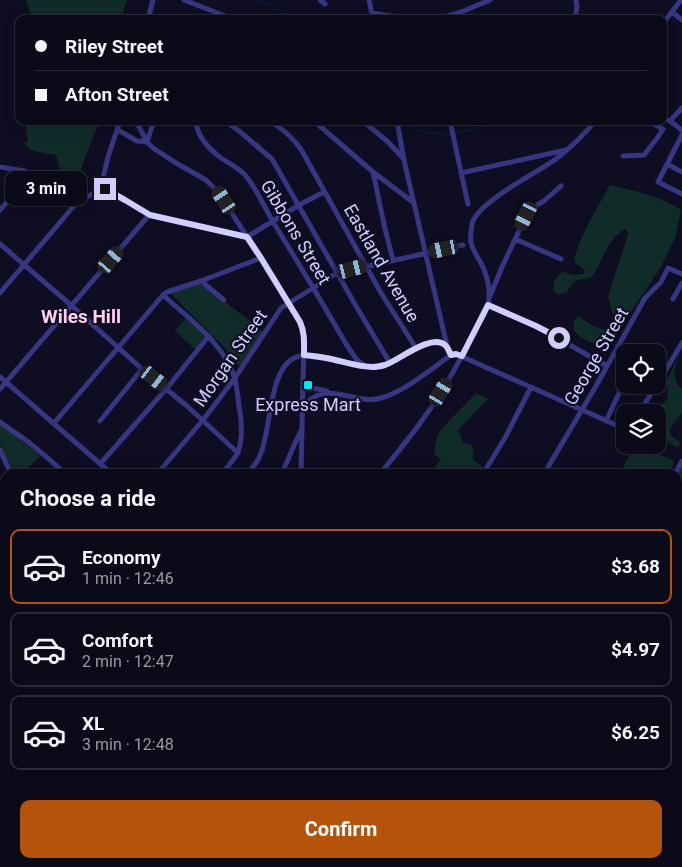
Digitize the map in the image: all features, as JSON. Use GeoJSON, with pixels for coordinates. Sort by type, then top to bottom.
{"type":"FeatureCollection","features":[{"type":"Feature","properties":{"kind":"street"},"geometry":{"type":"LineString","coordinates":[[149,15],[153,0]]}},
{"type":"Feature","properties":{"kind":"street"},"geometry":{"type":"LineString","coordinates":[[184,0],[223,15]]}},
{"type":"Feature","properties":{"kind":"street"},"geometry":{"type":"LineString","coordinates":[[320,0],[325,4]]}},
{"type":"Feature","properties":{"kind":"street"},"geometry":{"type":"LineString","coordinates":[[369,0],[373,15]]}},
{"type":"Feature","properties":{"kind":"street"},"geometry":{"type":"LineString","coordinates":[[452,15],[490,0]]}},
{"type":"Feature","properties":{"kind":"street"},"geometry":{"type":"LineString","coordinates":[[576,0],[576,15]]}},
{"type":"Feature","properties":{"kind":"street"},"geometry":{"type":"LineString","coordinates":[[667,18],[680,0]]}},
{"type":"Feature","properties":{"kind":"street"},"geometry":{"type":"LineString","coordinates":[[672,12],[682,20]]}},
{"type":"Feature","properties":{"kind":"street"},"geometry":{"type":"LineString","coordinates":[[682,108],[667,120],[682,130]]}},
{"type":"Feature","properties":{"kind":"street"},"geometry":{"type":"LineString","coordinates":[[0,293],[73,207],[101,187],[108,157],[119,125]]}},
{"type":"Feature","properties":{"kind":"street"},"geometry":{"type":"LineString","coordinates":[[138,125],[147,142],[153,148],[206,180],[218,192],[261,258],[303,329],[301,469]]}},
{"type":"Feature","properties":{"kind":"street"},"geometry":{"type":"LineString","coordinates":[[147,142],[153,125]]}},
{"type":"Feature","properties":{"kind":"street","name":"Gibbons Street"},"geometry":{"type":"LineString","coordinates":[[196,125],[200,137],[221,158],[244,173],[314,287],[346,344],[357,360],[365,366]]}},
{"type":"Feature","properties":{"kind":"street"},"geometry":{"type":"LineString","coordinates":[[231,125],[272,159],[390,363]]}},
{"type":"Feature","properties":{"kind":"street","name":"Eastland Avenue"},"geometry":{"type":"LineString","coordinates":[[276,125],[296,141],[381,293],[416,348]]}},
{"type":"Feature","properties":{"kind":"street"},"geometry":{"type":"LineString","coordinates":[[319,125],[373,172],[415,204]]}},
{"type":"Feature","properties":{"kind":"street"},"geometry":{"type":"LineString","coordinates":[[368,125],[388,142],[404,160]]}},
{"type":"Feature","properties":{"kind":"street"},"geometry":{"type":"LineString","coordinates":[[399,125],[404,160],[446,346],[451,355]]}},
{"type":"Feature","properties":{"kind":"street"},"geometry":{"type":"LineString","coordinates":[[451,125],[468,204]]}},
{"type":"Feature","properties":{"kind":"street"},"geometry":{"type":"LineString","coordinates":[[488,302],[486,276],[474,252],[470,238],[473,222],[478,213],[504,192],[566,150],[592,125]]}},
{"type":"Feature","properties":{"kind":"street"},"geometry":{"type":"LineString","coordinates":[[623,156],[644,155],[663,129],[656,125]]}},
{"type":"Feature","properties":{"kind":"street"},"geometry":{"type":"LineString","coordinates":[[118,130],[137,141],[147,142]]}},
{"type":"Feature","properties":{"kind":"street"},"geometry":{"type":"LineString","coordinates":[[682,135],[658,182],[682,194]]}},
{"type":"Feature","properties":{"kind":"street"},"geometry":{"type":"LineString","coordinates":[[461,173],[566,150]]}},
{"type":"Feature","properties":{"kind":"street"},"geometry":{"type":"LineString","coordinates":[[667,164],[682,172]]}},
{"type":"Feature","properties":{"kind":"street"},"geometry":{"type":"LineString","coordinates":[[0,167],[32,174],[73,207]]}},
{"type":"Feature","properties":{"kind":"street"},"geometry":{"type":"LineString","coordinates":[[373,172],[393,260]]}},
{"type":"Feature","properties":{"kind":"street"},"geometry":{"type":"LineString","coordinates":[[0,210],[32,174]]}},
{"type":"Feature","properties":{"kind":"street"},"geometry":{"type":"LineString","coordinates":[[384,469],[423,420],[462,356],[529,212],[561,186]]}},
{"type":"Feature","properties":{"kind":"street"},"geometry":{"type":"LineString","coordinates":[[101,187],[150,215],[247,237],[324,192]]}},
{"type":"Feature","properties":{"kind":"street"},"geometry":{"type":"LineString","coordinates":[[0,389],[150,215]]}},
{"type":"Feature","properties":{"kind":"street"},"geometry":{"type":"LineString","coordinates":[[515,239],[561,259]]}},
{"type":"Feature","properties":{"kind":"street"},"geometry":{"type":"LineString","coordinates":[[0,244],[142,369],[167,388],[238,453]]}},
{"type":"Feature","properties":{"kind":"street","name":"Morgan Street"},"geometry":{"type":"LineString","coordinates":[[162,469],[235,378],[280,308],[337,273],[463,245]]}},
{"type":"Feature","properties":{"kind":"street"},"geometry":{"type":"LineString","coordinates":[[54,423],[162,295],[261,258]]}},
{"type":"Feature","properties":{"kind":"street","name":"George Street"},"geometry":{"type":"LineString","coordinates":[[547,469],[645,298],[661,282],[668,268],[682,274]]}},
{"type":"Feature","properties":{"kind":"street"},"geometry":{"type":"LineString","coordinates":[[201,281],[224,300]]}},
{"type":"Feature","properties":{"kind":"street"},"geometry":{"type":"LineString","coordinates":[[673,300],[682,283]]}},
{"type":"Feature","properties":{"kind":"street"},"geometry":{"type":"LineString","coordinates":[[162,295],[208,337],[221,352],[235,378],[242,425],[238,453],[226,469]]}},
{"type":"Feature","properties":{"kind":"street"},"geometry":{"type":"LineString","coordinates":[[488,302],[536,326],[607,366]]}},
{"type":"Feature","properties":{"kind":"street"},"geometry":{"type":"LineString","coordinates":[[100,464],[167,388],[208,337]]}},
{"type":"Feature","properties":{"kind":"street"},"geometry":{"type":"LineString","coordinates":[[251,469],[257,462],[262,449],[274,393],[281,373],[294,358],[304,355],[317,356],[374,367],[384,366],[416,348],[428,344],[442,343],[446,346]]}},
{"type":"Feature","properties":{"kind":"street"},"geometry":{"type":"LineString","coordinates":[[666,369],[682,343]]}},
{"type":"Feature","properties":{"kind":"street"},"geometry":{"type":"LineString","coordinates":[[303,386],[361,398],[379,399],[408,385],[451,355],[456,354],[616,425]]}},
{"type":"Feature","properties":{"kind":"street"},"geometry":{"type":"LineString","coordinates":[[100,421],[142,369]]}},
{"type":"Feature","properties":{"kind":"street"},"geometry":{"type":"LineString","coordinates":[[0,377],[106,469]]}},
{"type":"Feature","properties":{"kind":"street"},"geometry":{"type":"LineString","coordinates":[[486,469],[506,436],[531,387]]}},
{"type":"Feature","properties":{"kind":"street"},"geometry":{"type":"LineString","coordinates":[[302,409],[307,401],[314,396],[330,392]]}},
{"type":"Feature","properties":{"kind":"street"},"geometry":{"type":"LineString","coordinates":[[606,421],[620,394]]}},
{"type":"Feature","properties":{"kind":"street"},"geometry":{"type":"LineString","coordinates":[[0,422],[26,440],[60,469]]}},
{"type":"Feature","properties":{"kind":"street"},"geometry":{"type":"LineString","coordinates":[[284,469],[302,430]]}},
{"type":"Feature","properties":{"kind":"street"},"geometry":{"type":"LineString","coordinates":[[0,450],[10,469]]}},
{"type":"Feature","properties":{"kind":"green space"},"geometry":{"type":"Polygon","coordinates":[[[26,0],[127,0],[122,15],[31,15],[26,0]]]}},
{"type":"Feature","properties":{"kind":"green space"},"geometry":{"type":"Polygon","coordinates":[[[26,125],[98,125],[80,173],[76,177],[70,177],[60,171],[56,155],[33,151],[24,144],[28,141],[26,125]]]}},
{"type":"Feature","properties":{"kind":"green space"},"geometry":{"type":"Polygon","coordinates":[[[610,185],[656,198],[681,210],[675,238],[661,267],[615,336],[602,345],[589,341],[577,334],[574,329],[574,320],[579,316],[592,325],[605,330],[616,330],[620,326],[612,312],[608,296],[628,234],[626,229],[613,240],[592,276],[576,281],[565,293],[557,294],[553,290],[555,279],[562,271],[573,275],[584,274],[585,270],[576,264],[574,259],[585,230],[610,185]]]}},
{"type":"Feature","properties":{"kind":"green space"},"geometry":{"type":"Polygon","coordinates":[[[201,283],[264,332],[241,366],[237,365],[224,347],[170,293],[201,283]]]}},
{"type":"Feature","properties":{"kind":"green space"},"geometry":{"type":"Polygon","coordinates":[[[186,318],[206,337],[195,349],[175,331],[186,318]]]}},
{"type":"Feature","properties":{"kind":"green space"},"geometry":{"type":"Polygon","coordinates":[[[680,353],[675,376],[678,385],[682,389],[682,413],[671,427],[670,433],[681,444],[677,447],[666,442],[666,404],[663,404],[667,399],[668,388],[666,382],[680,353]]]}},
{"type":"Feature","properties":{"kind":"green space"},"geometry":{"type":"Polygon","coordinates":[[[476,393],[488,399],[458,430],[463,442],[473,446],[473,459],[483,467],[482,469],[433,469],[441,459],[434,454],[437,435],[476,393]]]}},
{"type":"Feature","properties":{"kind":"green space"},"geometry":{"type":"Polygon","coordinates":[[[0,423],[41,456],[27,469],[10,469],[0,444],[0,423]]]}},
{"type":"Feature","properties":{"kind":"green space"},"geometry":{"type":"Polygon","coordinates":[[[630,454],[658,454],[675,461],[671,469],[622,469],[630,454]]]}},
{"type":"Feature","properties":{"kind":"waterway"},"geometry":{"type":"LineString","coordinates":[[258,0],[276,7],[286,15]]}},
{"type":"Feature","properties":{"kind":"waterway"},"geometry":{"type":"LineString","coordinates":[[409,125],[424,132],[452,134]]}},
{"type":"Feature","properties":{"kind":"waterway"},"geometry":{"type":"LineString","coordinates":[[456,133],[489,125]]}},
{"type":"Feature","properties":{"kind":"place","name":"Express Mart"},"geometry":{"type":"Point","coordinates":[308,385]}},
{"type":"Feature","properties":{"kind":"district","name":"Wiles Hill"},"geometry":{"type":"Point","coordinates":[81,316]}},
{"type":"Feature","properties":{"kind":"route"},"geometry":{"type":"LineString","coordinates":[[105,189],[150,215],[247,237],[300,322],[303,329],[304,355],[374,367],[384,366],[416,348],[428,344],[442,343],[451,355],[462,356],[488,305],[559,338]]}}]}
